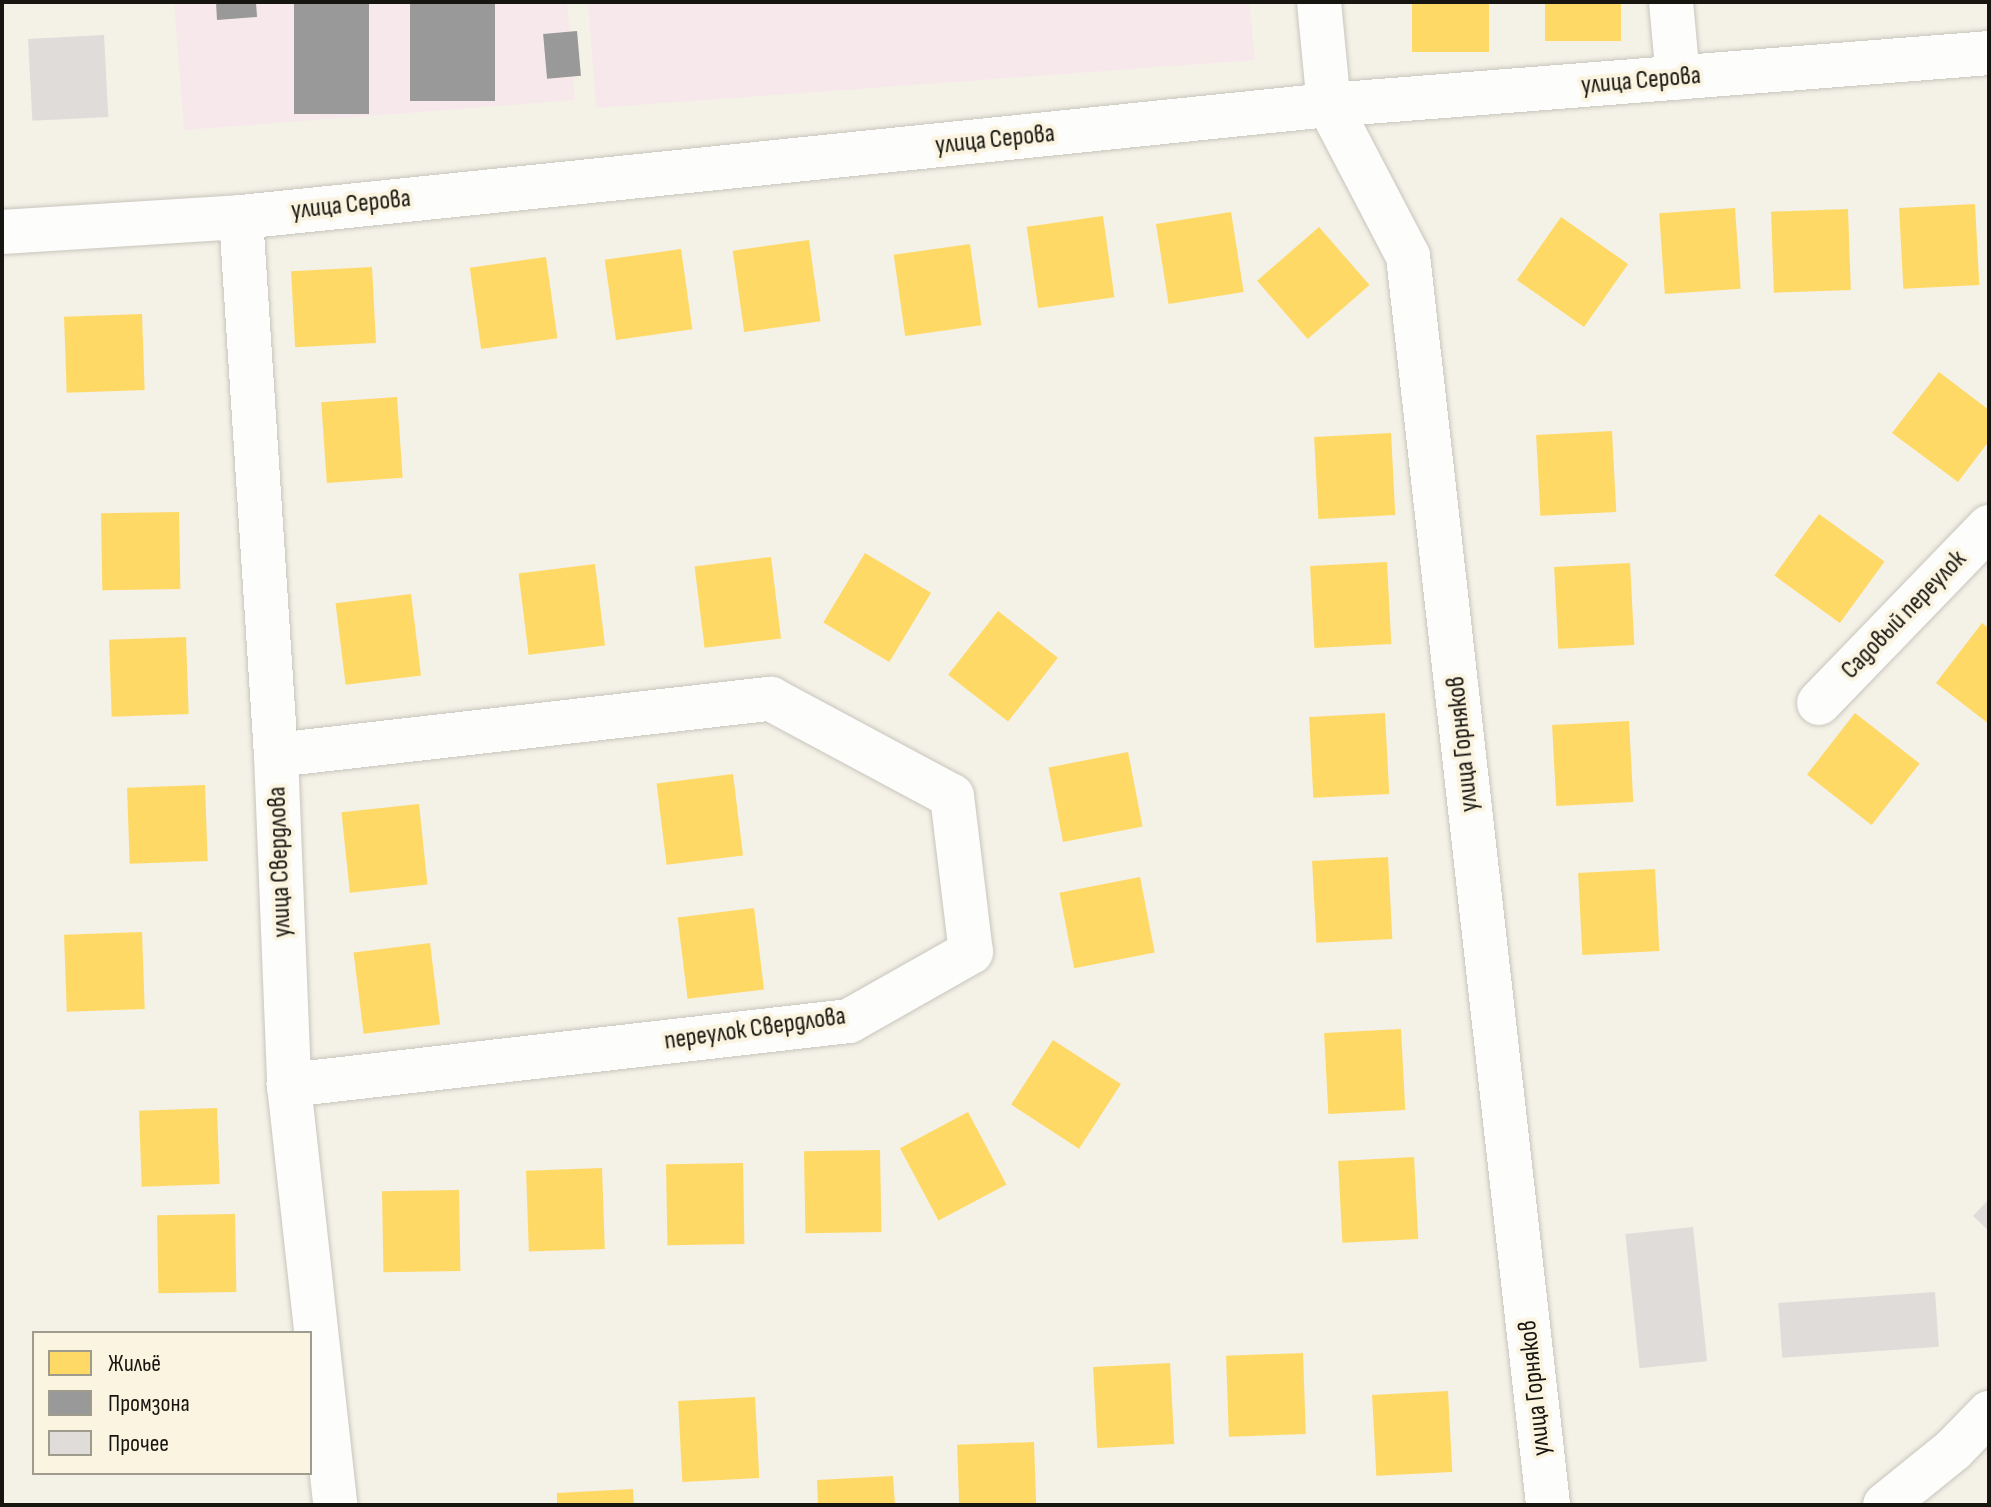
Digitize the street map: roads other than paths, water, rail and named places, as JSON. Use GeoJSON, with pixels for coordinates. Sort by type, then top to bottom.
{"type":"FeatureCollection","features":[{"type":"Feature","properties":{"kind":"street","name":"улица Горняков"},"geometry":{"type":"LineString","coordinates":[[1319,2],[1329,105],[1408,256],[1548,1505]]}},
{"type":"Feature","properties":{"kind":"street"},"geometry":{"type":"LineString","coordinates":[[1671,2],[1678,78]]}},
{"type":"Feature","properties":{"kind":"street","name":"улица Серова"},"geometry":{"type":"LineString","coordinates":[[2,232],[241,217],[1329,105],[1989,53]]}},
{"type":"Feature","properties":{"kind":"street","name":"улица Свердлова"},"geometry":{"type":"LineString","coordinates":[[241,217],[276,755],[289,1085],[335,1505]]}},
{"type":"Feature","properties":{"kind":"street","name":"Садовый переулок"},"geometry":{"type":"LineString","coordinates":[[1819,703],[1989,527]]}},
{"type":"Feature","properties":{"kind":"street","name":"переулок Свердлова"},"geometry":{"type":"LineString","coordinates":[[276,755],[771,699],[952,796],[971,952],[849,1021],[289,1085]]}},
{"type":"Feature","properties":{"kind":"street"},"geometry":{"type":"LineString","coordinates":[[1885,1505],[1953,1450],[1989,1413]]}}]}
